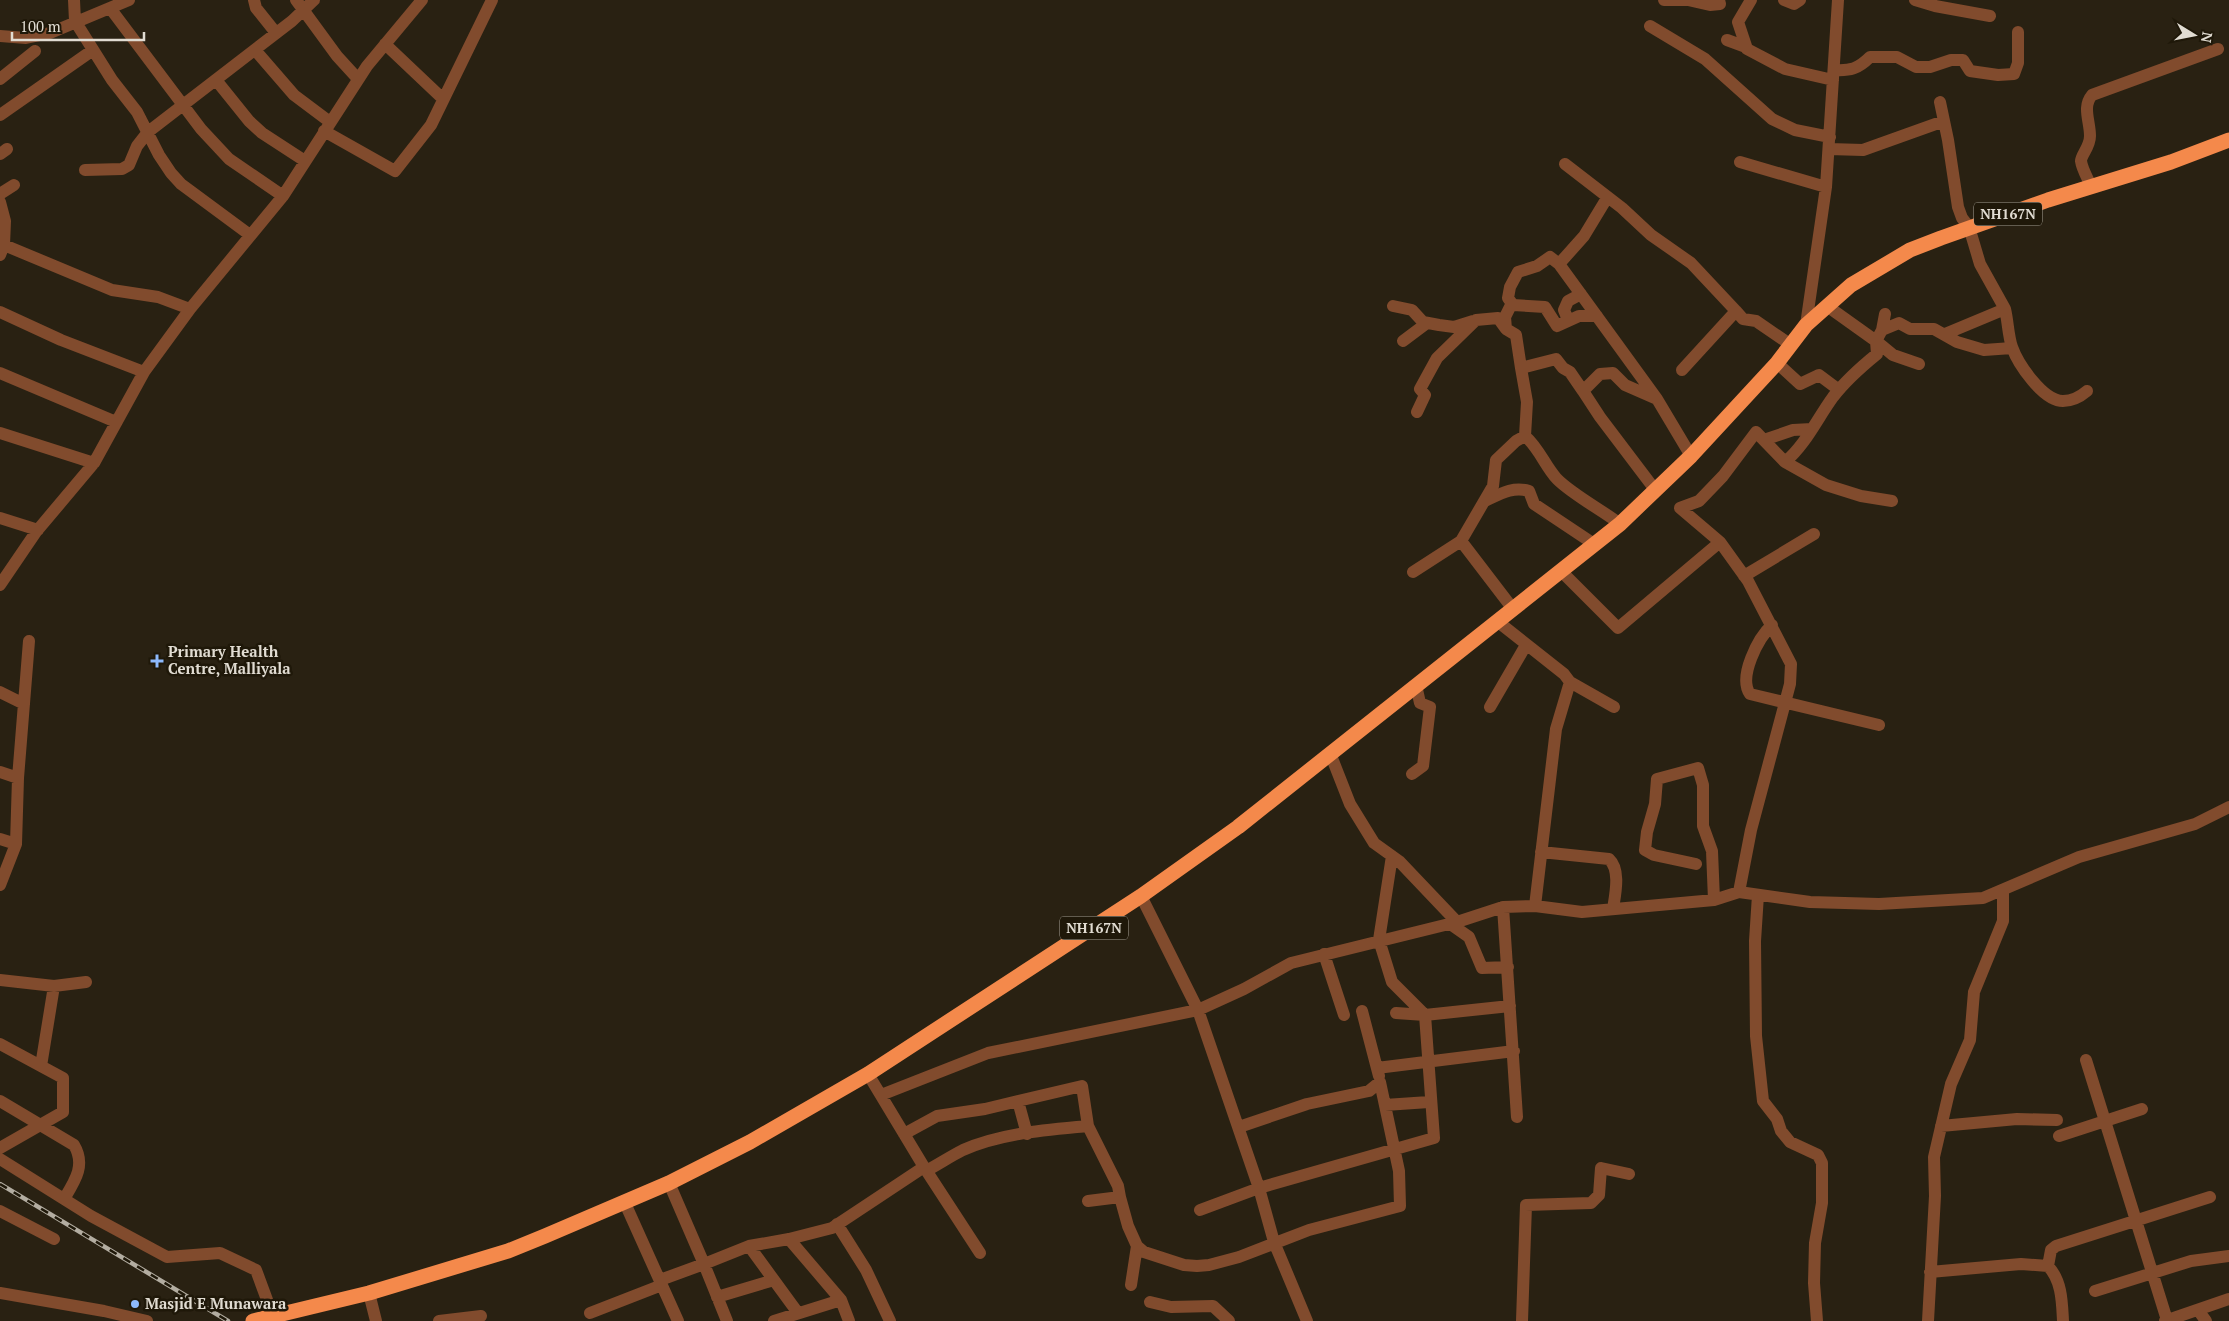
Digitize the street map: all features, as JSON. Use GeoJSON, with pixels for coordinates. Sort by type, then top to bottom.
{"type":"FeatureCollection","features":[{"type":"Feature","properties":{"kind":"highway","name":"NH167N"},"geometry":{"type":"LineString","coordinates":[[253,1321],[369,1293],[508,1250],[669,1183],[750,1142],[868,1074],[1141,896],[1238,827],[1620,524],[1691,456],[1777,362],[1806,325],[1851,285],[1910,250],[1969,227],[2090,186],[2171,162],[2229,140]]}},
{"type":"Feature","properties":{"kind":"street"},"geometry":{"type":"LineString","coordinates":[[74,0],[75,21],[137,112],[159,155],[171,173],[181,184],[250,235]]}},
{"type":"Feature","properties":{"kind":"street"},"geometry":{"type":"LineString","coordinates":[[0,36],[26,38],[50,33],[128,0]]}},
{"type":"Feature","properties":{"kind":"street"},"geometry":{"type":"LineString","coordinates":[[254,0],[256,8],[276,33]]}},
{"type":"Feature","properties":{"kind":"street"},"geometry":{"type":"LineString","coordinates":[[85,170],[122,168],[129,165],[137,146],[148,132],[276,33],[299,5],[314,0]]}},
{"type":"Feature","properties":{"kind":"street"},"geometry":{"type":"LineString","coordinates":[[0,585],[38,530],[94,463],[144,372],[190,309],[283,196],[358,79],[422,0]]}},
{"type":"Feature","properties":{"kind":"street"},"geometry":{"type":"LineString","coordinates":[[255,50],[294,94],[327,126],[395,171],[431,125],[442,98],[492,0]]}},
{"type":"Feature","properties":{"kind":"street"},"geometry":{"type":"LineString","coordinates":[[1664,0],[1688,0],[1710,5],[1720,4],[1719,0]]}},
{"type":"Feature","properties":{"kind":"street"},"geometry":{"type":"LineString","coordinates":[[1746,47],[1738,22],[1751,0]]}},
{"type":"Feature","properties":{"kind":"street"},"geometry":{"type":"LineString","coordinates":[[1784,0],[1794,4],[1800,0]]}},
{"type":"Feature","properties":{"kind":"street"},"geometry":{"type":"LineString","coordinates":[[1806,325],[1826,187],[1838,0]]}},
{"type":"Feature","properties":{"kind":"street"},"geometry":{"type":"LineString","coordinates":[[1915,0],[1935,6],[1990,16]]}},
{"type":"Feature","properties":{"kind":"street"},"geometry":{"type":"LineString","coordinates":[[299,5],[337,56],[358,79]]}},
{"type":"Feature","properties":{"kind":"street"},"geometry":{"type":"LineString","coordinates":[[110,8],[200,129],[229,159],[283,196]]}},
{"type":"Feature","properties":{"kind":"street"},"geometry":{"type":"LineString","coordinates":[[1650,26],[1705,59],[1772,119],[1829,143],[1863,150],[1944,121]]}},
{"type":"Feature","properties":{"kind":"street"},"geometry":{"type":"LineString","coordinates":[[1727,40],[1746,47],[1785,69],[1834,75],[1859,68],[1870,57],[1897,57],[1916,68],[1930,67],[1951,60],[1963,60],[1970,71],[1977,73],[2014,74],[2018,62],[2018,32]]}},
{"type":"Feature","properties":{"kind":"street"},"geometry":{"type":"LineString","coordinates":[[385,44],[442,98]]}},
{"type":"Feature","properties":{"kind":"street"},"geometry":{"type":"LineString","coordinates":[[2090,186],[2081,162],[2082,157],[2089,148],[2090,136],[2086,109],[2087,101],[2092,95],[2218,48]]}},
{"type":"Feature","properties":{"kind":"street"},"geometry":{"type":"LineString","coordinates":[[0,115],[93,50]]}},
{"type":"Feature","properties":{"kind":"street"},"geometry":{"type":"LineString","coordinates":[[0,79],[35,51]]}},
{"type":"Feature","properties":{"kind":"street"},"geometry":{"type":"LineString","coordinates":[[216,80],[249,121],[262,133],[305,161]]}},
{"type":"Feature","properties":{"kind":"street"},"geometry":{"type":"LineString","coordinates":[[1940,102],[1958,207],[1962,218],[1969,227],[1980,264],[2005,309],[2012,348],[2029,375],[2042,391],[2054,399],[2062,401],[2076,399],[2087,391]]}},
{"type":"Feature","properties":{"kind":"street"},"geometry":{"type":"LineString","coordinates":[[1740,162],[1826,187]]}},
{"type":"Feature","properties":{"kind":"street"},"geometry":{"type":"LineString","coordinates":[[1565,164],[1622,208],[1651,235],[1691,263],[1743,320],[1756,321],[1791,345]]}},
{"type":"Feature","properties":{"kind":"street"},"geometry":{"type":"LineString","coordinates":[[0,194],[14,185]]}},
{"type":"Feature","properties":{"kind":"street"},"geometry":{"type":"LineString","coordinates":[[1559,264],[1584,236],[1607,198]]}},
{"type":"Feature","properties":{"kind":"street"},"geometry":{"type":"LineString","coordinates":[[0,202],[6,221],[2,250],[112,290],[158,297],[190,309]]}},
{"type":"Feature","properties":{"kind":"street"},"geometry":{"type":"LineString","coordinates":[[1597,316],[1579,316],[1556,326],[1545,307],[1514,305],[1508,298],[1510,287],[1518,272],[1537,266],[1550,257],[1559,264],[1657,398],[1691,456]]}},
{"type":"Feature","properties":{"kind":"street"},"geometry":{"type":"LineString","coordinates":[[1568,320],[1564,310],[1568,301],[1581,294]]}},
{"type":"Feature","properties":{"kind":"street"},"geometry":{"type":"LineString","coordinates":[[1506,329],[1505,317],[1512,303]]}},
{"type":"Feature","properties":{"kind":"street"},"geometry":{"type":"LineString","coordinates":[[1393,306],[1412,310],[1423,322],[1454,327],[1476,320],[1498,318],[1506,329],[1516,335],[1527,402],[1525,436],[1561,483],[1620,524]]}},
{"type":"Feature","properties":{"kind":"street"},"geometry":{"type":"LineString","coordinates":[[1826,306],[1879,336],[1894,355],[1919,364]]}},
{"type":"Feature","properties":{"kind":"street"},"geometry":{"type":"LineString","coordinates":[[1945,334],[2005,309]]}},
{"type":"Feature","properties":{"kind":"street"},"geometry":{"type":"LineString","coordinates":[[1682,370],[1736,311]]}},
{"type":"Feature","properties":{"kind":"street"},"geometry":{"type":"LineString","coordinates":[[0,312],[61,340],[144,372]]}},
{"type":"Feature","properties":{"kind":"street"},"geometry":{"type":"LineString","coordinates":[[1785,462],[1799,450],[1839,390],[1851,376],[1877,354],[1879,336],[1885,314]]}},
{"type":"Feature","properties":{"kind":"street"},"geometry":{"type":"LineString","coordinates":[[1417,412],[1425,395],[1420,389],[1437,358],[1476,320]]}},
{"type":"Feature","properties":{"kind":"street"},"geometry":{"type":"LineString","coordinates":[[1403,341],[1427,323]]}},
{"type":"Feature","properties":{"kind":"street"},"geometry":{"type":"LineString","coordinates":[[1879,336],[1899,323],[1910,329],[1934,329],[1957,342],[1984,350],[2012,348]]}},
{"type":"Feature","properties":{"kind":"street"},"geometry":{"type":"LineString","coordinates":[[1521,368],[1556,359],[1563,368],[1570,372],[1574,381],[1600,417],[1656,491]]}},
{"type":"Feature","properties":{"kind":"street"},"geometry":{"type":"LineString","coordinates":[[1777,362],[1800,384],[1819,375],[1839,390]]}},
{"type":"Feature","properties":{"kind":"street"},"geometry":{"type":"LineString","coordinates":[[0,373],[116,422]]}},
{"type":"Feature","properties":{"kind":"street"},"geometry":{"type":"LineString","coordinates":[[1583,391],[1600,374],[1613,373],[1625,385],[1657,398]]}},
{"type":"Feature","properties":{"kind":"street"},"geometry":{"type":"LineString","coordinates":[[1764,440],[1793,430],[1812,430]]}},
{"type":"Feature","properties":{"kind":"street"},"geometry":{"type":"LineString","coordinates":[[1739,892],[1751,830],[1785,703],[1792,672],[1791,664],[1772,625],[1744,576],[1720,542],[1680,508],[1699,501],[1723,476],[1756,432],[1785,462],[1826,485],[1861,496],[1892,501]]}},
{"type":"Feature","properties":{"kind":"street"},"geometry":{"type":"LineString","coordinates":[[0,433],[94,463]]}},
{"type":"Feature","properties":{"kind":"street"},"geometry":{"type":"LineString","coordinates":[[1413,572],[1461,541],[1493,486],[1496,460],[1516,441],[1525,436]]}},
{"type":"Feature","properties":{"kind":"street"},"geometry":{"type":"LineString","coordinates":[[1486,501],[1504,492],[1521,489],[1529,491],[1534,504],[1594,544]]}},
{"type":"Feature","properties":{"kind":"street"},"geometry":{"type":"LineString","coordinates":[[0,518],[38,530]]}},
{"type":"Feature","properties":{"kind":"street"},"geometry":{"type":"LineString","coordinates":[[1744,576],[1814,534]]}},
{"type":"Feature","properties":{"kind":"street"},"geometry":{"type":"LineString","coordinates":[[1461,541],[1513,609]]}},
{"type":"Feature","properties":{"kind":"street"},"geometry":{"type":"LineString","coordinates":[[1561,571],[1618,628],[1720,542]]}},
{"type":"Feature","properties":{"kind":"street"},"geometry":{"type":"LineString","coordinates":[[1497,621],[1564,674],[1570,682],[1614,707]]}},
{"type":"Feature","properties":{"kind":"street"},"geometry":{"type":"LineString","coordinates":[[1772,625],[1754,647],[1746,689],[1750,694],[1879,725]]}},
{"type":"Feature","properties":{"kind":"street"},"geometry":{"type":"LineString","coordinates":[[0,886],[16,844],[18,778],[29,641]]}},
{"type":"Feature","properties":{"kind":"street"},"geometry":{"type":"LineString","coordinates":[[1490,707],[1526,645]]}},
{"type":"Feature","properties":{"kind":"street"},"geometry":{"type":"LineString","coordinates":[[1535,906],[1556,729],[1570,682]]}},
{"type":"Feature","properties":{"kind":"street"},"geometry":{"type":"LineString","coordinates":[[1412,774],[1423,766],[1430,707],[1420,703],[1416,685]]}},
{"type":"Feature","properties":{"kind":"street"},"geometry":{"type":"LineString","coordinates":[[0,692],[24,704]]}},
{"type":"Feature","properties":{"kind":"street"},"geometry":{"type":"LineString","coordinates":[[1330,753],[1350,804],[1374,843],[1392,856],[1453,923],[1469,937],[1482,968],[1508,967]]}},
{"type":"Feature","properties":{"kind":"street"},"geometry":{"type":"LineString","coordinates":[[1696,864],[1654,855],[1645,850],[1647,832],[1655,804],[1657,779],[1698,768],[1703,785],[1703,826],[1712,851],[1714,900]]}},
{"type":"Feature","properties":{"kind":"street"},"geometry":{"type":"LineString","coordinates":[[0,772],[18,778]]}},
{"type":"Feature","properties":{"kind":"street"},"geometry":{"type":"LineString","coordinates":[[881,1095],[988,1053],[1198,1010],[1244,989],[1291,963],[1453,923],[1503,907],[1535,906],[1582,912],[1714,900],[1739,892],[1810,902],[1879,904],[1983,898],[2079,857],[2195,824],[2229,807]]}},
{"type":"Feature","properties":{"kind":"street"},"geometry":{"type":"LineString","coordinates":[[0,839],[16,844]]}},
{"type":"Feature","properties":{"kind":"street"},"geometry":{"type":"LineString","coordinates":[[1541,852],[1609,859],[1612,862],[1616,881],[1613,909]]}},
{"type":"Feature","properties":{"kind":"street"},"geometry":{"type":"LineString","coordinates":[[1200,1210],[1259,1188],[1434,1138],[1429,1102],[1425,1015],[1392,982],[1379,940],[1392,856]]}},
{"type":"Feature","properties":{"kind":"street"},"geometry":{"type":"LineString","coordinates":[[1928,1321],[1935,1196],[1934,1157],[1951,1084],[1970,1040],[1974,992],[2003,921],[2003,890]]}},
{"type":"Feature","properties":{"kind":"street"},"geometry":{"type":"LineString","coordinates":[[1758,895],[1755,941],[1756,1036],[1763,1101],[1786,1137],[1795,1145],[1818,1155],[1822,1163],[1822,1204],[1815,1243],[1814,1283],[1817,1321]]}},
{"type":"Feature","properties":{"kind":"street"},"geometry":{"type":"LineString","coordinates":[[1141,896],[1198,1010],[1259,1188],[1274,1242],[1307,1321]]}},
{"type":"Feature","properties":{"kind":"street"},"geometry":{"type":"LineString","coordinates":[[1503,907],[1517,1117]]}},
{"type":"Feature","properties":{"kind":"street"},"geometry":{"type":"LineString","coordinates":[[1324,954],[1344,1016]]}},
{"type":"Feature","properties":{"kind":"street"},"geometry":{"type":"LineString","coordinates":[[0,980],[54,986],[86,982]]}},
{"type":"Feature","properties":{"kind":"street"},"geometry":{"type":"LineString","coordinates":[[41,1066],[54,986]]}},
{"type":"Feature","properties":{"kind":"street"},"geometry":{"type":"LineString","coordinates":[[1396,1013],[1425,1015],[1510,1006]]}},
{"type":"Feature","properties":{"kind":"street"},"geometry":{"type":"LineString","coordinates":[[904,1134],[937,1116],[985,1109],[1082,1086],[1088,1126],[1118,1186],[1128,1226],[1137,1246],[1151,1255],[1184,1265],[1209,1265],[1239,1257],[1309,1230],[1400,1206],[1399,1171],[1377,1068],[1362,1011]]}},
{"type":"Feature","properties":{"kind":"street"},"geometry":{"type":"LineString","coordinates":[[0,1044],[63,1078],[63,1112],[0,1148]]}},
{"type":"Feature","properties":{"kind":"street"},"geometry":{"type":"LineString","coordinates":[[1377,1068],[1514,1051]]}},
{"type":"Feature","properties":{"kind":"street"},"geometry":{"type":"LineString","coordinates":[[2086,1060],[2153,1273],[2166,1321],[2202,1316],[2229,1299]]}},
{"type":"Feature","properties":{"kind":"street"},"geometry":{"type":"LineString","coordinates":[[868,1074],[925,1169],[980,1253]]}},
{"type":"Feature","properties":{"kind":"street"},"geometry":{"type":"LineString","coordinates":[[1239,1127],[1307,1104],[1369,1091],[1380,1082]]}},
{"type":"Feature","properties":{"kind":"street"},"geometry":{"type":"LineString","coordinates":[[0,1101],[71,1142],[77,1149],[80,1172],[64,1199]]}},
{"type":"Feature","properties":{"kind":"street"},"geometry":{"type":"LineString","coordinates":[[1018,1101],[1027,1134]]}},
{"type":"Feature","properties":{"kind":"street"},"geometry":{"type":"LineString","coordinates":[[1385,1105],[1429,1102]]}},
{"type":"Feature","properties":{"kind":"street"},"geometry":{"type":"LineString","coordinates":[[2059,1136],[2105,1119],[2142,1109]]}},
{"type":"Feature","properties":{"kind":"street"},"geometry":{"type":"LineString","coordinates":[[1941,1126],[2017,1119],[2057,1120]]}},
{"type":"Feature","properties":{"kind":"street"},"geometry":{"type":"LineString","coordinates":[[590,1313],[749,1246],[789,1239],[832,1228],[925,1169],[964,1150],[1027,1134],[1088,1126]]}},
{"type":"Feature","properties":{"kind":"street"},"geometry":{"type":"LineString","coordinates":[[0,1159],[91,1216],[167,1257],[220,1254],[256,1270],[272,1316]]}},
{"type":"Feature","properties":{"kind":"street"},"geometry":{"type":"LineString","coordinates":[[1522,1321],[1526,1205],[1591,1203],[1599,1195],[1601,1168],[1629,1174]]}},
{"type":"Feature","properties":{"kind":"street"},"geometry":{"type":"LineString","coordinates":[[669,1183],[727,1321]]}},
{"type":"Feature","properties":{"kind":"street"},"geometry":{"type":"LineString","coordinates":[[1088,1201],[1120,1197]]}},
{"type":"Feature","properties":{"kind":"street"},"geometry":{"type":"LineString","coordinates":[[2048,1266],[2051,1250],[2056,1246],[2210,1197]]}},
{"type":"Feature","properties":{"kind":"street"},"geometry":{"type":"LineString","coordinates":[[624,1201],[661,1282],[675,1320]]}},
{"type":"Feature","properties":{"kind":"street"},"geometry":{"type":"LineString","coordinates":[[0,1211],[54,1239]]}},
{"type":"Feature","properties":{"kind":"street"},"geometry":{"type":"LineString","coordinates":[[837,1224],[866,1270],[890,1321]]}},
{"type":"Feature","properties":{"kind":"street"},"geometry":{"type":"LineString","coordinates":[[789,1239],[841,1300],[849,1321]]}},
{"type":"Feature","properties":{"kind":"street"},"geometry":{"type":"LineString","coordinates":[[749,1246],[798,1313]]}},
{"type":"Feature","properties":{"kind":"street"},"geometry":{"type":"LineString","coordinates":[[1131,1285],[1137,1246]]}},
{"type":"Feature","properties":{"kind":"street"},"geometry":{"type":"LineString","coordinates":[[2095,1291],[2191,1261],[2229,1256]]}},
{"type":"Feature","properties":{"kind":"street"},"geometry":{"type":"LineString","coordinates":[[1930,1272],[2021,1264],[2048,1266],[2055,1273],[2061,1291],[2063,1321]]}},
{"type":"Feature","properties":{"kind":"street"},"geometry":{"type":"LineString","coordinates":[[717,1297],[774,1280]]}},
{"type":"Feature","properties":{"kind":"street"},"geometry":{"type":"LineString","coordinates":[[0,1293],[104,1316],[147,1321]]}},
{"type":"Feature","properties":{"kind":"street"},"geometry":{"type":"LineString","coordinates":[[369,1293],[376,1321]]}},
{"type":"Feature","properties":{"kind":"street"},"geometry":{"type":"LineString","coordinates":[[774,1321],[841,1300]]}},
{"type":"Feature","properties":{"kind":"street"},"geometry":{"type":"LineString","coordinates":[[1150,1302],[1171,1307],[1212,1306],[1229,1321]]}},
{"type":"Feature","properties":{"kind":"street"},"geometry":{"type":"LineString","coordinates":[[439,1321],[481,1316]]}},
{"type":"Feature","properties":{"kind":"railway"},"geometry":{"type":"LineString","coordinates":[[0,1184],[228,1321]]}},
{"type":"Feature","properties":{"kind":"place","name":"Primary Health Centre, Malliyala"},"geometry":{"type":"Point","coordinates":[157,661]}},
{"type":"Feature","properties":{"kind":"place","name":"Masjid E Munawara"},"geometry":{"type":"Point","coordinates":[135,1304]}}]}
